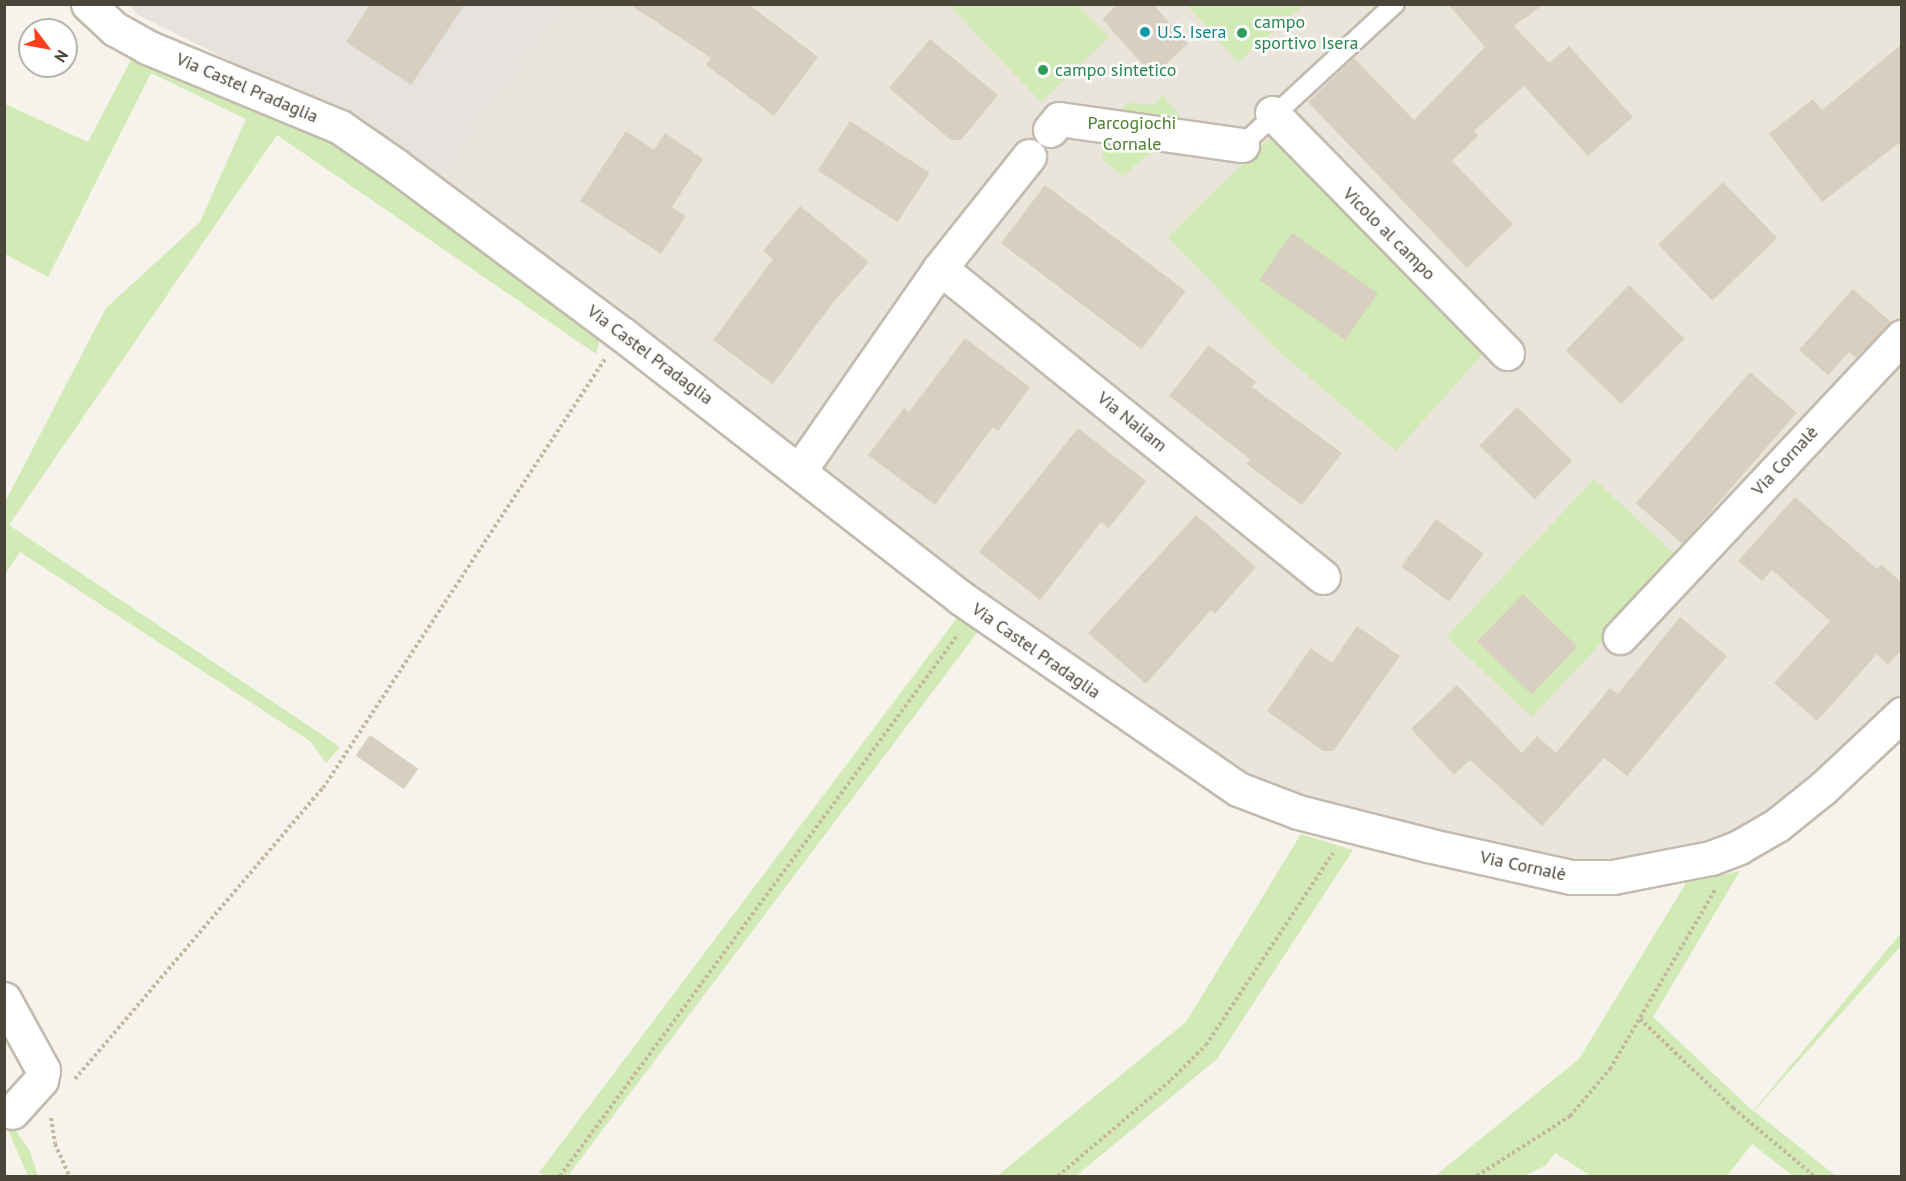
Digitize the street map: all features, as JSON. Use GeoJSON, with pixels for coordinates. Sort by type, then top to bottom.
{"type":"FeatureCollection","features":[{"type":"Feature","properties":{"kind":"street","name":"Via Castel Pradaglia"},"geometry":{"type":"LineString","coordinates":[[88,4],[115,29],[147,47],[340,127],[455,208],[961,598],[1184,753]]}},
{"type":"Feature","properties":{"kind":"street","name":"Vicolo al campo"},"geometry":{"type":"LineString","coordinates":[[1272,113],[1508,353]]}},
{"type":"Feature","properties":{"kind":"street"},"geometry":{"type":"LineString","coordinates":[[1050,130],[1059,120],[1242,145]]}},
{"type":"Feature","properties":{"kind":"street"},"geometry":{"type":"LineString","coordinates":[[799,471],[940,268],[1029,156]]}},
{"type":"Feature","properties":{"kind":"street","name":"Via Nailam"},"geometry":{"type":"LineString","coordinates":[[940,268],[1323,577]]}},
{"type":"Feature","properties":{"kind":"street","name":"Via Cornalè"},"geometry":{"type":"LineString","coordinates":[[1620,637],[1902,337]]}},
{"type":"Feature","properties":{"kind":"street","name":"Via Cornalè"},"geometry":{"type":"LineString","coordinates":[[1184,753],[1238,789],[1298,812],[1571,877],[1613,877],[1711,858],[1739,847],[1777,825],[1822,789],[1902,714]]}},
{"type":"Feature","properties":{"kind":"street"},"geometry":{"type":"LineString","coordinates":[[4,999],[43,1070],[41,1080],[12,1112]]}},
{"type":"Feature","properties":{"kind":"lane"},"geometry":{"type":"LineString","coordinates":[[1242,145],[1272,113],[1395,4]]}},
{"type":"Feature","properties":{"kind":"path"},"geometry":{"type":"LineString","coordinates":[[67,1087],[127,1022],[324,788],[609,353]]}},
{"type":"Feature","properties":{"kind":"path"},"geometry":{"type":"LineString","coordinates":[[560,1176],[962,630]]}},
{"type":"Feature","properties":{"kind":"path"},"geometry":{"type":"LineString","coordinates":[[1058,1176],[1172,1080],[1206,1045],[1339,845]]}},
{"type":"Feature","properties":{"kind":"path"},"geometry":{"type":"LineString","coordinates":[[1477,1176],[1570,1116],[1610,1069],[1739,847]]}},
{"type":"Feature","properties":{"kind":"path"},"geometry":{"type":"LineString","coordinates":[[1640,1019],[1733,1108],[1814,1176]]}},
{"type":"Feature","properties":{"kind":"path"},"geometry":{"type":"LineString","coordinates":[[53,1109],[50,1121],[55,1144],[69,1176]]}},
{"type":"Feature","properties":{"kind":"shaded area"},"geometry":{"type":"Polygon","coordinates":[[[129,5],[563,5],[437,180],[349,120],[138,15],[129,5]]]}},
{"type":"Feature","properties":{"kind":"shaded area"},"geometry":{"type":"Polygon","coordinates":[[[563,5],[1901,5],[1901,710],[1718,850],[1583,873],[1237,784],[1032,643],[437,180],[563,5]]]}},
{"type":"Feature","properties":{"kind":"green space","name":"campo sintetico"},"geometry":{"type":"Polygon","coordinates":[[[949,5],[1078,5],[1109,37],[1041,102],[949,5]]]}},
{"type":"Feature","properties":{"kind":"green space","name":"campo sportivo Isera"},"geometry":{"type":"Polygon","coordinates":[[[1187,5],[1304,5],[1238,62],[1187,5]]]}},
{"type":"Feature","properties":{"kind":"green space"},"geometry":{"type":"Polygon","coordinates":[[[134,54],[335,140],[601,334],[596,354],[277,135],[9,525],[340,747],[326,763],[310,741],[20,552],[5,574],[5,502],[106,308],[200,222],[246,119],[151,73],[48,277],[5,254],[5,104],[88,142],[134,54]]]}},
{"type":"Feature","properties":{"kind":"green space","name":"Parcogiochi Cornale"},"geometry":{"type":"Polygon","coordinates":[[[1163,95],[1200,142],[1163,141],[1123,176],[1103,160],[1104,126],[1127,103],[1154,105],[1163,95]]]}},
{"type":"Feature","properties":{"kind":"green space"},"geometry":{"type":"Polygon","coordinates":[[[1278,130],[1489,347],[1396,451],[1274,347],[1168,237],[1278,130]]]}},
{"type":"Feature","properties":{"kind":"green space"},"geometry":{"type":"Polygon","coordinates":[[[1594,479],[1680,559],[1532,717],[1447,637],[1594,479]]]}},
{"type":"Feature","properties":{"kind":"green space"},"geometry":{"type":"Polygon","coordinates":[[[960,614],[980,629],[568,1176],[544,1176],[539,1172],[960,614]]]}},
{"type":"Feature","properties":{"kind":"green space"},"geometry":{"type":"Polygon","coordinates":[[[1301,834],[1353,850],[1217,1059],[1076,1176],[997,1176],[1186,1022],[1301,834]]]}},
{"type":"Feature","properties":{"kind":"green space"},"geometry":{"type":"Polygon","coordinates":[[[1740,871],[1653,1017],[1753,1111],[1901,933],[1901,946],[1754,1111],[1836,1176],[1793,1176],[1752,1144],[1727,1176],[1591,1176],[1555,1153],[1545,1166],[1524,1176],[1435,1176],[1579,1059],[1686,883],[1740,871]]]}},
{"type":"Feature","properties":{"kind":"green space"},"geometry":{"type":"Polygon","coordinates":[[[12,1125],[30,1151],[38,1176],[28,1176],[8,1130],[12,1125]]]}},
{"type":"Feature","properties":{"kind":"building"},"geometry":{"type":"Polygon","coordinates":[[[370,4],[465,4],[411,85],[346,42],[370,4]]]}},
{"type":"Feature","properties":{"kind":"building"},"geometry":{"type":"Polygon","coordinates":[[[629,4],[748,4],[818,57],[774,116],[706,65],[711,58],[629,4]]]}},
{"type":"Feature","properties":{"kind":"building","name":"U.S. Isera"},"geometry":{"type":"Polygon","coordinates":[[[1118,4],[1153,4],[1188,44],[1153,76],[1102,19],[1118,4]]]}},
{"type":"Feature","properties":{"kind":"building"},"geometry":{"type":"Polygon","coordinates":[[[1448,4],[1544,4],[1514,26],[1549,63],[1569,46],[1633,117],[1588,156],[1524,86],[1474,131],[1478,136],[1452,161],[1513,224],[1467,268],[1308,102],[1354,58],[1414,120],[1485,47],[1448,4]]]}},
{"type":"Feature","properties":{"kind":"building"},"geometry":{"type":"Polygon","coordinates":[[[930,39],[998,95],[961,140],[951,140],[889,88],[930,39]]]}},
{"type":"Feature","properties":{"kind":"building"},"geometry":{"type":"Polygon","coordinates":[[[1902,44],[1902,141],[1822,202],[1769,134],[1813,99],[1822,110],[1902,44]]]}},
{"type":"Feature","properties":{"kind":"building"},"geometry":{"type":"Polygon","coordinates":[[[850,121],[930,173],[898,222],[818,170],[850,121]]]}},
{"type":"Feature","properties":{"kind":"building"},"geometry":{"type":"Polygon","coordinates":[[[626,131],[654,150],[665,133],[703,159],[672,207],[686,216],[661,254],[580,201],[626,131]]]}},
{"type":"Feature","properties":{"kind":"building"},"geometry":{"type":"Polygon","coordinates":[[[1723,182],[1777,238],[1712,301],[1658,245],[1723,182]]]}},
{"type":"Feature","properties":{"kind":"building"},"geometry":{"type":"Polygon","coordinates":[[[1045,185],[1186,291],[1142,349],[1001,243],[1045,185]]]}},
{"type":"Feature","properties":{"kind":"building"},"geometry":{"type":"Polygon","coordinates":[[[800,206],[869,262],[831,305],[773,384],[713,340],[773,259],[763,251],[800,206]]]}},
{"type":"Feature","properties":{"kind":"building"},"geometry":{"type":"Polygon","coordinates":[[[1292,233],[1378,293],[1345,340],[1259,280],[1292,233]]]}},
{"type":"Feature","properties":{"kind":"building"},"geometry":{"type":"Polygon","coordinates":[[[1629,285],[1684,338],[1621,404],[1566,350],[1629,285]]]}},
{"type":"Feature","properties":{"kind":"building"},"geometry":{"type":"Polygon","coordinates":[[[1853,289],[1891,322],[1856,358],[1849,352],[1828,375],[1799,350],[1853,289]]]}},
{"type":"Feature","properties":{"kind":"building"},"geometry":{"type":"Polygon","coordinates":[[[965,338],[1030,387],[998,431],[993,427],[935,505],[868,455],[904,408],[909,412],[965,338]]]}},
{"type":"Feature","properties":{"kind":"building"},"geometry":{"type":"Polygon","coordinates":[[[1209,345],[1256,382],[1252,387],[1342,453],[1302,505],[1246,464],[1250,459],[1169,396],[1209,345]]]}},
{"type":"Feature","properties":{"kind":"building"},"geometry":{"type":"Polygon","coordinates":[[[1750,372],[1797,413],[1683,544],[1636,503],[1750,372]]]}},
{"type":"Feature","properties":{"kind":"building"},"geometry":{"type":"Polygon","coordinates":[[[1517,407],[1572,460],[1535,499],[1479,446],[1517,407]]]}},
{"type":"Feature","properties":{"kind":"building"},"geometry":{"type":"Polygon","coordinates":[[[1078,428],[1146,481],[1109,528],[1101,522],[1040,600],[979,552],[1078,428]]]}},
{"type":"Feature","properties":{"kind":"building"},"geometry":{"type":"Polygon","coordinates":[[[1795,497],[1877,569],[1881,564],[1902,583],[1902,649],[1888,665],[1877,654],[1817,721],[1774,683],[1830,621],[1772,570],[1762,581],[1738,561],[1795,497]]]}},
{"type":"Feature","properties":{"kind":"building"},"geometry":{"type":"Polygon","coordinates":[[[1196,515],[1256,567],[1215,614],[1211,610],[1146,684],[1088,633],[1196,515]]]}},
{"type":"Feature","properties":{"kind":"building"},"geometry":{"type":"Polygon","coordinates":[[[1436,519],[1484,554],[1449,601],[1401,567],[1436,519]]]}},
{"type":"Feature","properties":{"kind":"building"},"geometry":{"type":"Polygon","coordinates":[[[1523,594],[1578,647],[1532,694],[1477,641],[1523,594]]]}},
{"type":"Feature","properties":{"kind":"building"},"geometry":{"type":"Polygon","coordinates":[[[1680,617],[1727,656],[1627,776],[1604,758],[1542,826],[1470,760],[1454,775],[1411,729],[1457,685],[1522,753],[1537,736],[1556,753],[1610,688],[1618,694],[1680,617]]]}},
{"type":"Feature","properties":{"kind":"building"},"geometry":{"type":"Polygon","coordinates":[[[1357,626],[1400,656],[1333,751],[1323,751],[1267,711],[1311,648],[1332,663],[1357,626]]]}},
{"type":"Feature","properties":{"kind":"building"},"geometry":{"type":"Polygon","coordinates":[[[370,735],[418,769],[404,789],[356,755],[370,735]]]}},
{"type":"Feature","properties":{"kind":"place","name":"U.S. Isera"},"geometry":{"type":"Point","coordinates":[1145,32]}},
{"type":"Feature","properties":{"kind":"place","name":"campo sportivo Isera"},"geometry":{"type":"Point","coordinates":[1242,33]}},
{"type":"Feature","properties":{"kind":"place","name":"campo sintetico"},"geometry":{"type":"Point","coordinates":[1043,70]}}]}
